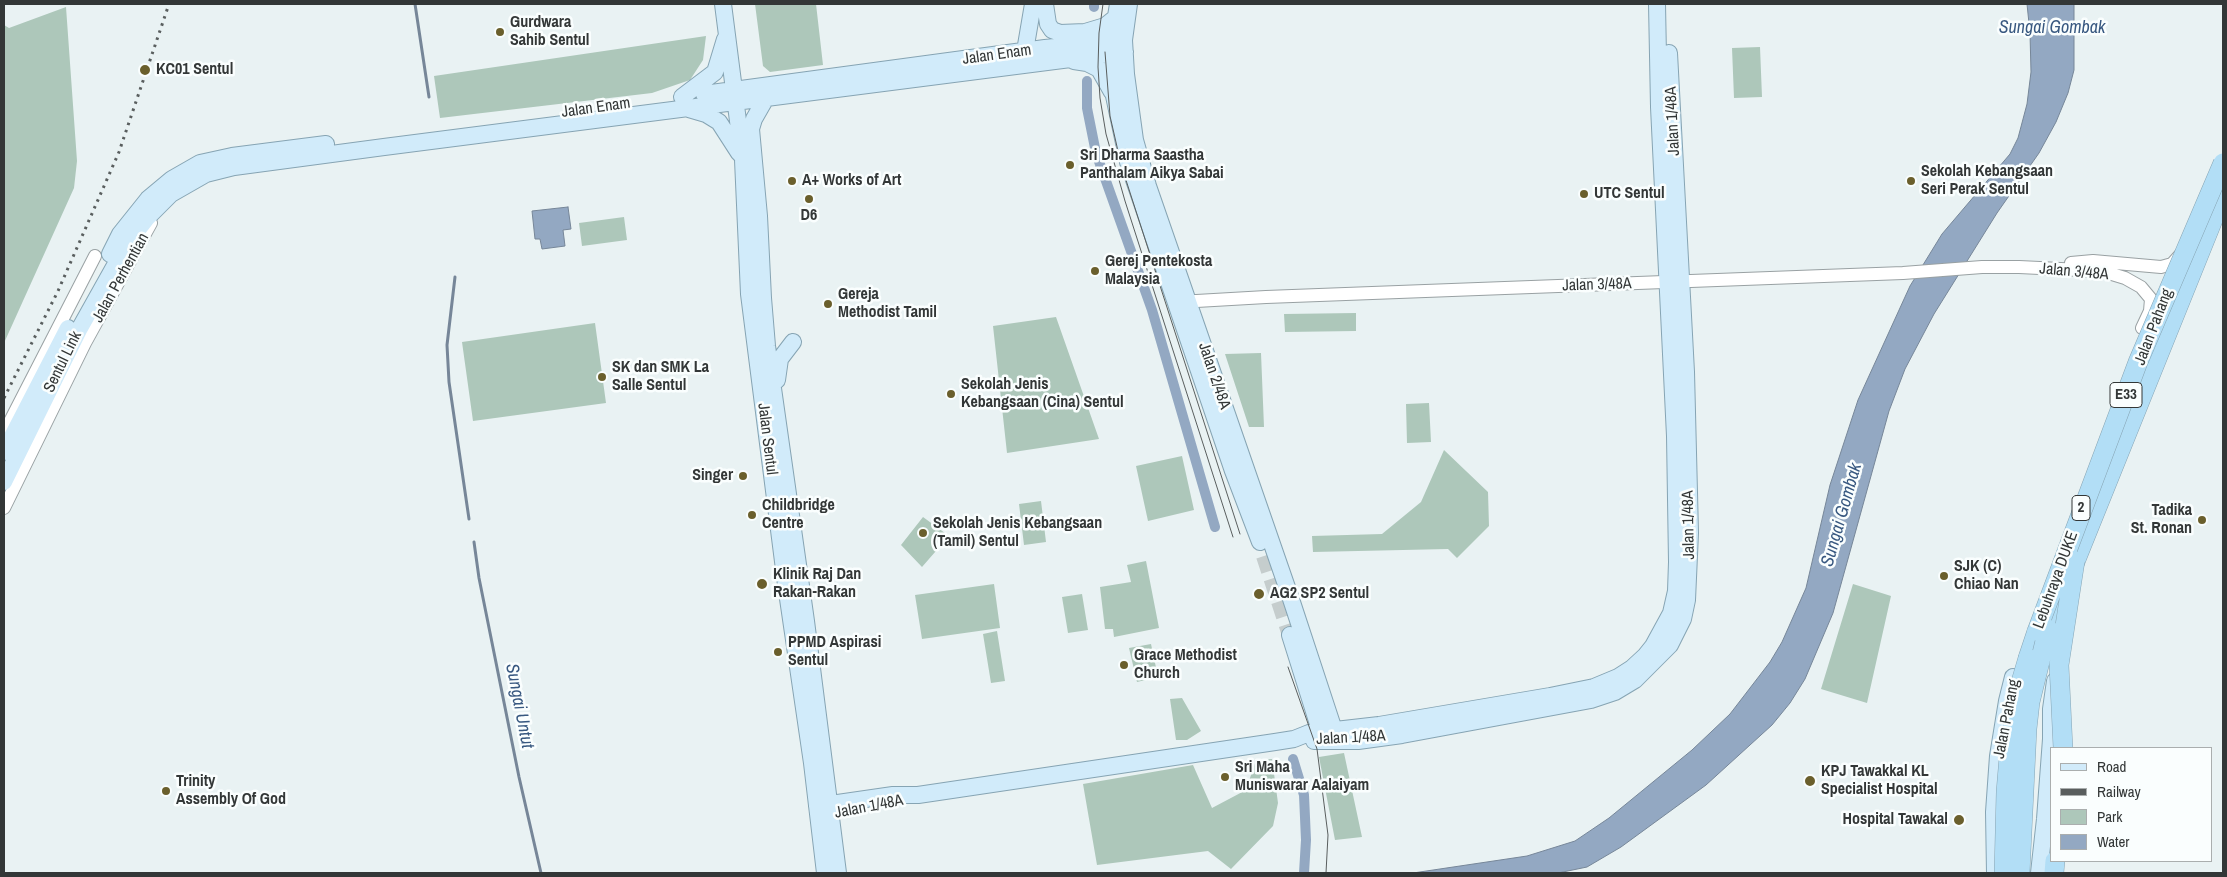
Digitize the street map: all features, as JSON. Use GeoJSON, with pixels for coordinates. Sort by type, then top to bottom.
{"type":"FeatureCollection","features":[{"type":"Feature","properties":{"kind":"highway","name":"Lebuhraya DUKE"},"geometry":{"type":"LineString","coordinates":[[2004,873],[2006,792],[2010,745],[2018,692],[2028,658],[2138,362],[2223,163]]}},
{"type":"Feature","properties":{"kind":"highway","name":"Lebuhraya DUKE"},"geometry":{"type":"LineString","coordinates":[[2020,873],[2030,702],[2048,629],[2223,196]]}},
{"type":"Feature","properties":{"kind":"highway"},"geometry":{"type":"LineString","coordinates":[[2062,747],[2058,665],[2075,561]]}},
{"type":"Feature","properties":{"kind":"main road","name":"Jalan Sentul"},"geometry":{"type":"LineString","coordinates":[[723,4],[743,160],[749,294],[824,811],[838,873]]}},
{"type":"Feature","properties":{"kind":"main road"},"geometry":{"type":"LineString","coordinates":[[1025,58],[1033,4]]}},
{"type":"Feature","properties":{"kind":"main road"},"geometry":{"type":"LineString","coordinates":[[1045,4],[1048,24],[1052,30],[1060,33],[1085,32],[1104,26],[1116,11]]}},
{"type":"Feature","properties":{"kind":"main road","name":"Jalan 2/48A"},"geometry":{"type":"LineString","coordinates":[[1129,4],[1118,47],[1114,96],[1128,162],[1182,302],[1329,736]]}},
{"type":"Feature","properties":{"kind":"main road","name":"Jalan 1/48A"},"geometry":{"type":"LineString","coordinates":[[824,811],[888,806],[918,795],[1294,738],[1309,733],[1329,736],[1380,725],[1438,722],[1591,700],[1616,692],[1635,680],[1670,645],[1686,610],[1690,566],[1686,372],[1675,282],[1659,107],[1657,4]]}},
{"type":"Feature","properties":{"kind":"main road","name":"Jalan 1/48A"},"geometry":{"type":"LineString","coordinates":[[1667,4],[1675,282]]}},
{"type":"Feature","properties":{"kind":"main road","name":"Jalan 2/48A"},"geometry":{"type":"LineString","coordinates":[[1116,11],[1118,47],[1135,140],[1233,471],[1264,556]]}},
{"type":"Feature","properties":{"kind":"main road"},"geometry":{"type":"LineString","coordinates":[[726,33],[715,72],[683,103],[719,122],[743,160]]}},
{"type":"Feature","properties":{"kind":"main road","name":"Jalan Enam"},"geometry":{"type":"LineString","coordinates":[[102,256],[124,239],[172,194],[206,174],[234,167],[683,103],[1118,47]]}},
{"type":"Feature","properties":{"kind":"main road","name":"Jalan Enam"},"geometry":{"type":"LineString","coordinates":[[735,96],[766,98],[1025,58],[1067,60],[1118,47]]}},
{"type":"Feature","properties":{"kind":"main road"},"geometry":{"type":"LineString","coordinates":[[1067,60],[1087,63],[1099,70],[1114,96]]}},
{"type":"Feature","properties":{"kind":"main road","name":"Jalan Sentul"},"geometry":{"type":"LineString","coordinates":[[766,98],[754,119],[751,129],[759,216],[762,290],[773,390],[806,621],[824,811],[825,873]]}},
{"type":"Feature","properties":{"kind":"main road","name":"Jalan Enam"},"geometry":{"type":"LineString","coordinates":[[124,239],[148,199],[172,179],[200,164],[232,156],[683,103]]}},
{"type":"Feature","properties":{"kind":"main road","name":"Jalan Pahang"},"geometry":{"type":"LineString","coordinates":[[1995,873],[1994,812],[1998,756],[2013,677],[2223,155]]}},
{"type":"Feature","properties":{"kind":"main road","name":"Jalan Pahang"},"geometry":{"type":"LineString","coordinates":[[2050,747],[2051,709],[2062,608],[2223,211]]}},
{"type":"Feature","properties":{"kind":"main road","name":"Sentul Link"},"geometry":{"type":"LineString","coordinates":[[4,482],[124,239]]}},
{"type":"Feature","properties":{"kind":"main road","name":"Sentul Link"},"geometry":{"type":"LineString","coordinates":[[4,452],[102,256]]}},
{"type":"Feature","properties":{"kind":"main road"},"geometry":{"type":"LineString","coordinates":[[773,390],[780,359],[793,342]]}},
{"type":"Feature","properties":{"kind":"main road"},"geometry":{"type":"LineString","coordinates":[[1290,635],[1329,736]]}},
{"type":"Feature","properties":{"kind":"main road"},"geometry":{"type":"LineString","coordinates":[[2007,701],[2008,723],[2012,737],[2026,743],[2036,742],[2041,737],[2051,709]]}},
{"type":"Feature","properties":{"kind":"main road","name":"Jalan Pahang"},"geometry":{"type":"LineString","coordinates":[[2039,873],[2050,750]]}},
{"type":"Feature","properties":{"kind":"street","name":"Jalan Perhentian"},"geometry":{"type":"LineString","coordinates":[[4,508],[85,343],[155,216],[156,209]]}},
{"type":"Feature","properties":{"kind":"street","name":"Jalan 3/48A"},"geometry":{"type":"LineString","coordinates":[[2019,268],[2093,261],[2161,268],[2172,264],[2183,252]]}},
{"type":"Feature","properties":{"kind":"street","name":"Jalan Perhentian"},"geometry":{"type":"LineString","coordinates":[[4,433],[102,256]]}},
{"type":"Feature","properties":{"kind":"street","name":"Jalan 3/48A"},"geometry":{"type":"LineString","coordinates":[[1182,302],[1266,296],[1903,273],[1982,267],[2102,271],[2125,278],[2141,288],[2151,299],[2150,311],[2140,337],[2142,358]]}},
{"type":"Feature","properties":{"kind":"green space"},"geometry":{"type":"Polygon","coordinates":[[[755,4],[816,4],[823,65],[770,72],[763,66],[755,4]]]}},
{"type":"Feature","properties":{"kind":"green space"},"geometry":{"type":"Polygon","coordinates":[[[66,7],[77,161],[74,188],[4,343],[4,25],[9,28],[66,7]]]}},
{"type":"Feature","properties":{"kind":"green space"},"geometry":{"type":"Polygon","coordinates":[[[706,36],[703,60],[690,80],[652,93],[440,118],[434,76],[706,36]]]}},
{"type":"Feature","properties":{"kind":"green space"},"geometry":{"type":"Polygon","coordinates":[[[1760,47],[1762,97],[1734,98],[1732,48],[1760,47]]]}},
{"type":"Feature","properties":{"kind":"green space"},"geometry":{"type":"Polygon","coordinates":[[[624,217],[627,240],[582,246],[579,223],[624,217]]]}},
{"type":"Feature","properties":{"kind":"green space"},"geometry":{"type":"Polygon","coordinates":[[[1356,313],[1356,331],[1285,332],[1284,314],[1356,313]]]}},
{"type":"Feature","properties":{"kind":"green space"},"geometry":{"type":"Polygon","coordinates":[[[1056,317],[1099,439],[1007,453],[993,326],[1056,317]]]}},
{"type":"Feature","properties":{"kind":"green space"},"geometry":{"type":"Polygon","coordinates":[[[595,323],[606,403],[473,421],[462,342],[595,323]]]}},
{"type":"Feature","properties":{"kind":"green space"},"geometry":{"type":"Polygon","coordinates":[[[1261,353],[1264,427],[1249,427],[1225,354],[1261,353]]]}},
{"type":"Feature","properties":{"kind":"green space"},"geometry":{"type":"Polygon","coordinates":[[[1429,403],[1431,442],[1407,443],[1406,404],[1429,403]]]}},
{"type":"Feature","properties":{"kind":"green space"},"geometry":{"type":"Polygon","coordinates":[[[1444,450],[1488,492],[1489,526],[1457,558],[1448,549],[1313,552],[1312,536],[1382,534],[1421,502],[1444,450]]]}},
{"type":"Feature","properties":{"kind":"green space"},"geometry":{"type":"Polygon","coordinates":[[[1182,456],[1194,510],[1148,521],[1136,466],[1182,456]]]}},
{"type":"Feature","properties":{"kind":"green space"},"geometry":{"type":"Polygon","coordinates":[[[1041,501],[1046,542],[1024,545],[1019,504],[1041,501]]]}},
{"type":"Feature","properties":{"kind":"green space"},"geometry":{"type":"Polygon","coordinates":[[[923,517],[949,536],[922,567],[901,545],[923,517]]]}},
{"type":"Feature","properties":{"kind":"green space"},"geometry":{"type":"Polygon","coordinates":[[[1146,561],[1159,628],[1114,637],[1113,629],[1105,629],[1100,587],[1131,582],[1127,565],[1146,561]]]}},
{"type":"Feature","properties":{"kind":"green space"},"geometry":{"type":"Polygon","coordinates":[[[994,584],[1000,628],[922,639],[915,595],[994,584]]]}},
{"type":"Feature","properties":{"kind":"green space"},"geometry":{"type":"Polygon","coordinates":[[[1853,584],[1891,596],[1867,703],[1821,689],[1853,584]]]}},
{"type":"Feature","properties":{"kind":"green space"},"geometry":{"type":"Polygon","coordinates":[[[1082,594],[1088,630],[1068,633],[1062,597],[1082,594]]]}},
{"type":"Feature","properties":{"kind":"green space"},"geometry":{"type":"Polygon","coordinates":[[[997,631],[1005,681],[991,683],[983,634],[997,631]]]}},
{"type":"Feature","properties":{"kind":"green space"},"geometry":{"type":"Polygon","coordinates":[[[1151,644],[1158,677],[1137,682],[1129,648],[1151,644]]]}},
{"type":"Feature","properties":{"kind":"green space"},"geometry":{"type":"Polygon","coordinates":[[[1182,698],[1201,731],[1187,740],[1176,740],[1170,699],[1182,698]]]}},
{"type":"Feature","properties":{"kind":"green space"},"geometry":{"type":"Polygon","coordinates":[[[1344,753],[1362,837],[1335,840],[1319,757],[1344,753]]]}},
{"type":"Feature","properties":{"kind":"green space"},"geometry":{"type":"Polygon","coordinates":[[[1272,759],[1278,803],[1273,826],[1231,869],[1208,851],[1097,865],[1083,784],[1193,765],[1212,808],[1246,790],[1256,760],[1272,759]]]}},
{"type":"Feature","properties":{"kind":"water","name":"Sungai Gombak"},"geometry":{"type":"Polygon","coordinates":[[[2027,4],[2074,4],[2074,70],[2068,93],[2056,122],[2039,153],[1997,213],[1934,314],[1905,369],[1889,411],[1833,613],[1805,679],[1790,703],[1772,725],[1706,785],[1621,847],[1587,867],[1558,873],[1413,873],[1527,856],[1575,841],[1609,818],[1692,750],[1730,714],[1770,662],[1782,642],[1806,588],[1830,485],[1858,400],[1910,286],[1942,234],[2010,154],[2018,138],[2027,104],[2031,72],[2027,4]]]}},
{"type":"Feature","properties":{"kind":"water"},"geometry":{"type":"Polygon","coordinates":[[[568,207],[571,229],[563,230],[565,246],[542,249],[540,239],[535,239],[532,211],[568,207]]]}},
{"type":"Feature","properties":{"kind":"waterway","name":"Sungai Untut"},"geometry":{"type":"LineString","coordinates":[[415,4],[429,97]]}},
{"type":"Feature","properties":{"kind":"waterway"},"geometry":{"type":"LineString","coordinates":[[1087,81],[1087,108],[1096,153],[1152,310],[1215,527]]}},
{"type":"Feature","properties":{"kind":"waterway","name":"Sungai Untut"},"geometry":{"type":"LineString","coordinates":[[455,277],[447,345],[449,382],[469,519]]}},
{"type":"Feature","properties":{"kind":"waterway","name":"Sungai Untut"},"geometry":{"type":"LineString","coordinates":[[474,542],[479,578],[519,777],[541,873]]}},
{"type":"Feature","properties":{"kind":"waterway"},"geometry":{"type":"LineString","coordinates":[[1293,759],[1304,795],[1306,840],[1304,873]]}},
{"type":"Feature","properties":{"kind":"tunnel"},"geometry":{"type":"LineString","coordinates":[[1264,556],[1290,635]]}},
{"type":"Feature","properties":{"kind":"tram line"},"geometry":{"type":"LineString","coordinates":[[1103,4],[1099,33],[1098,67],[1100,98],[1106,134],[1125,201],[1233,537]]}},
{"type":"Feature","properties":{"kind":"tram line"},"geometry":{"type":"LineString","coordinates":[[1105,52],[1110,116],[1118,151]]}},
{"type":"Feature","properties":{"kind":"tram line"},"geometry":{"type":"LineString","coordinates":[[1125,177],[1240,534]]}},
{"type":"Feature","properties":{"kind":"tram line"},"geometry":{"type":"LineString","coordinates":[[1288,667],[1317,749],[1328,835],[1326,873]]}},
{"type":"Feature","properties":{"kind":"railway"},"geometry":{"type":"LineString","coordinates":[[4,398],[58,291],[119,152],[169,4]]}},
{"type":"Feature","properties":{"kind":"place","name":"Gurdwara Sahib Sentul"},"geometry":{"type":"Point","coordinates":[500,32]}},
{"type":"Feature","properties":{"kind":"place","name":"KC01 Sentul"},"geometry":{"type":"Point","coordinates":[145,70]}},
{"type":"Feature","properties":{"kind":"place","name":"Sri Dharma Saastha Panthalam Aikya Sabai"},"geometry":{"type":"Point","coordinates":[1070,165]}},
{"type":"Feature","properties":{"kind":"place","name":"A+ Works of Art"},"geometry":{"type":"Point","coordinates":[792,181]}},
{"type":"Feature","properties":{"kind":"place","name":"Sekolah Kebangsaan Seri Perak Sentul"},"geometry":{"type":"Point","coordinates":[1911,181]}},
{"type":"Feature","properties":{"kind":"place","name":"UTC Sentul"},"geometry":{"type":"Point","coordinates":[1584,194]}},
{"type":"Feature","properties":{"kind":"place","name":"D6"},"geometry":{"type":"Point","coordinates":[809,199]}},
{"type":"Feature","properties":{"kind":"place","name":"Gerej Pentekosta Malaysia"},"geometry":{"type":"Point","coordinates":[1095,271]}},
{"type":"Feature","properties":{"kind":"place","name":"Gereja Methodist Tamil"},"geometry":{"type":"Point","coordinates":[828,304]}},
{"type":"Feature","properties":{"kind":"place","name":"SK dan SMK La Salle Sentul"},"geometry":{"type":"Point","coordinates":[602,377]}},
{"type":"Feature","properties":{"kind":"place","name":"Sekolah Jenis Kebangsaan (Cina) Sentul"},"geometry":{"type":"Point","coordinates":[951,394]}},
{"type":"Feature","properties":{"kind":"place","name":"Singer"},"geometry":{"type":"Point","coordinates":[743,476]}},
{"type":"Feature","properties":{"kind":"place","name":"Childbridge Centre"},"geometry":{"type":"Point","coordinates":[752,515]}},
{"type":"Feature","properties":{"kind":"place","name":"Tadika St. Ronan"},"geometry":{"type":"Point","coordinates":[2202,520]}},
{"type":"Feature","properties":{"kind":"place","name":"Sekolah Jenis Kebangsaan (Tamil) Sentul"},"geometry":{"type":"Point","coordinates":[923,533]}},
{"type":"Feature","properties":{"kind":"place","name":"SJK (C) Chiao Nan"},"geometry":{"type":"Point","coordinates":[1944,576]}},
{"type":"Feature","properties":{"kind":"place","name":"Klinik Raj Dan Rakan-Rakan"},"geometry":{"type":"Point","coordinates":[762,584]}},
{"type":"Feature","properties":{"kind":"place","name":"AG2 SP2 Sentul"},"geometry":{"type":"Point","coordinates":[1259,594]}},
{"type":"Feature","properties":{"kind":"place","name":"PPMD Aspirasi Sentul"},"geometry":{"type":"Point","coordinates":[778,652]}},
{"type":"Feature","properties":{"kind":"place","name":"Grace Methodist Church"},"geometry":{"type":"Point","coordinates":[1124,665]}},
{"type":"Feature","properties":{"kind":"place","name":"Sri Maha Muniswarar Aalaiyam"},"geometry":{"type":"Point","coordinates":[1225,777]}},
{"type":"Feature","properties":{"kind":"place","name":"KPJ Tawakkal KL Specialist Hospital"},"geometry":{"type":"Point","coordinates":[1810,781]}},
{"type":"Feature","properties":{"kind":"place","name":"Trinity Assembly Of God"},"geometry":{"type":"Point","coordinates":[166,791]}},
{"type":"Feature","properties":{"kind":"place","name":"Hospital Tawakal"},"geometry":{"type":"Point","coordinates":[1959,820]}}]}
